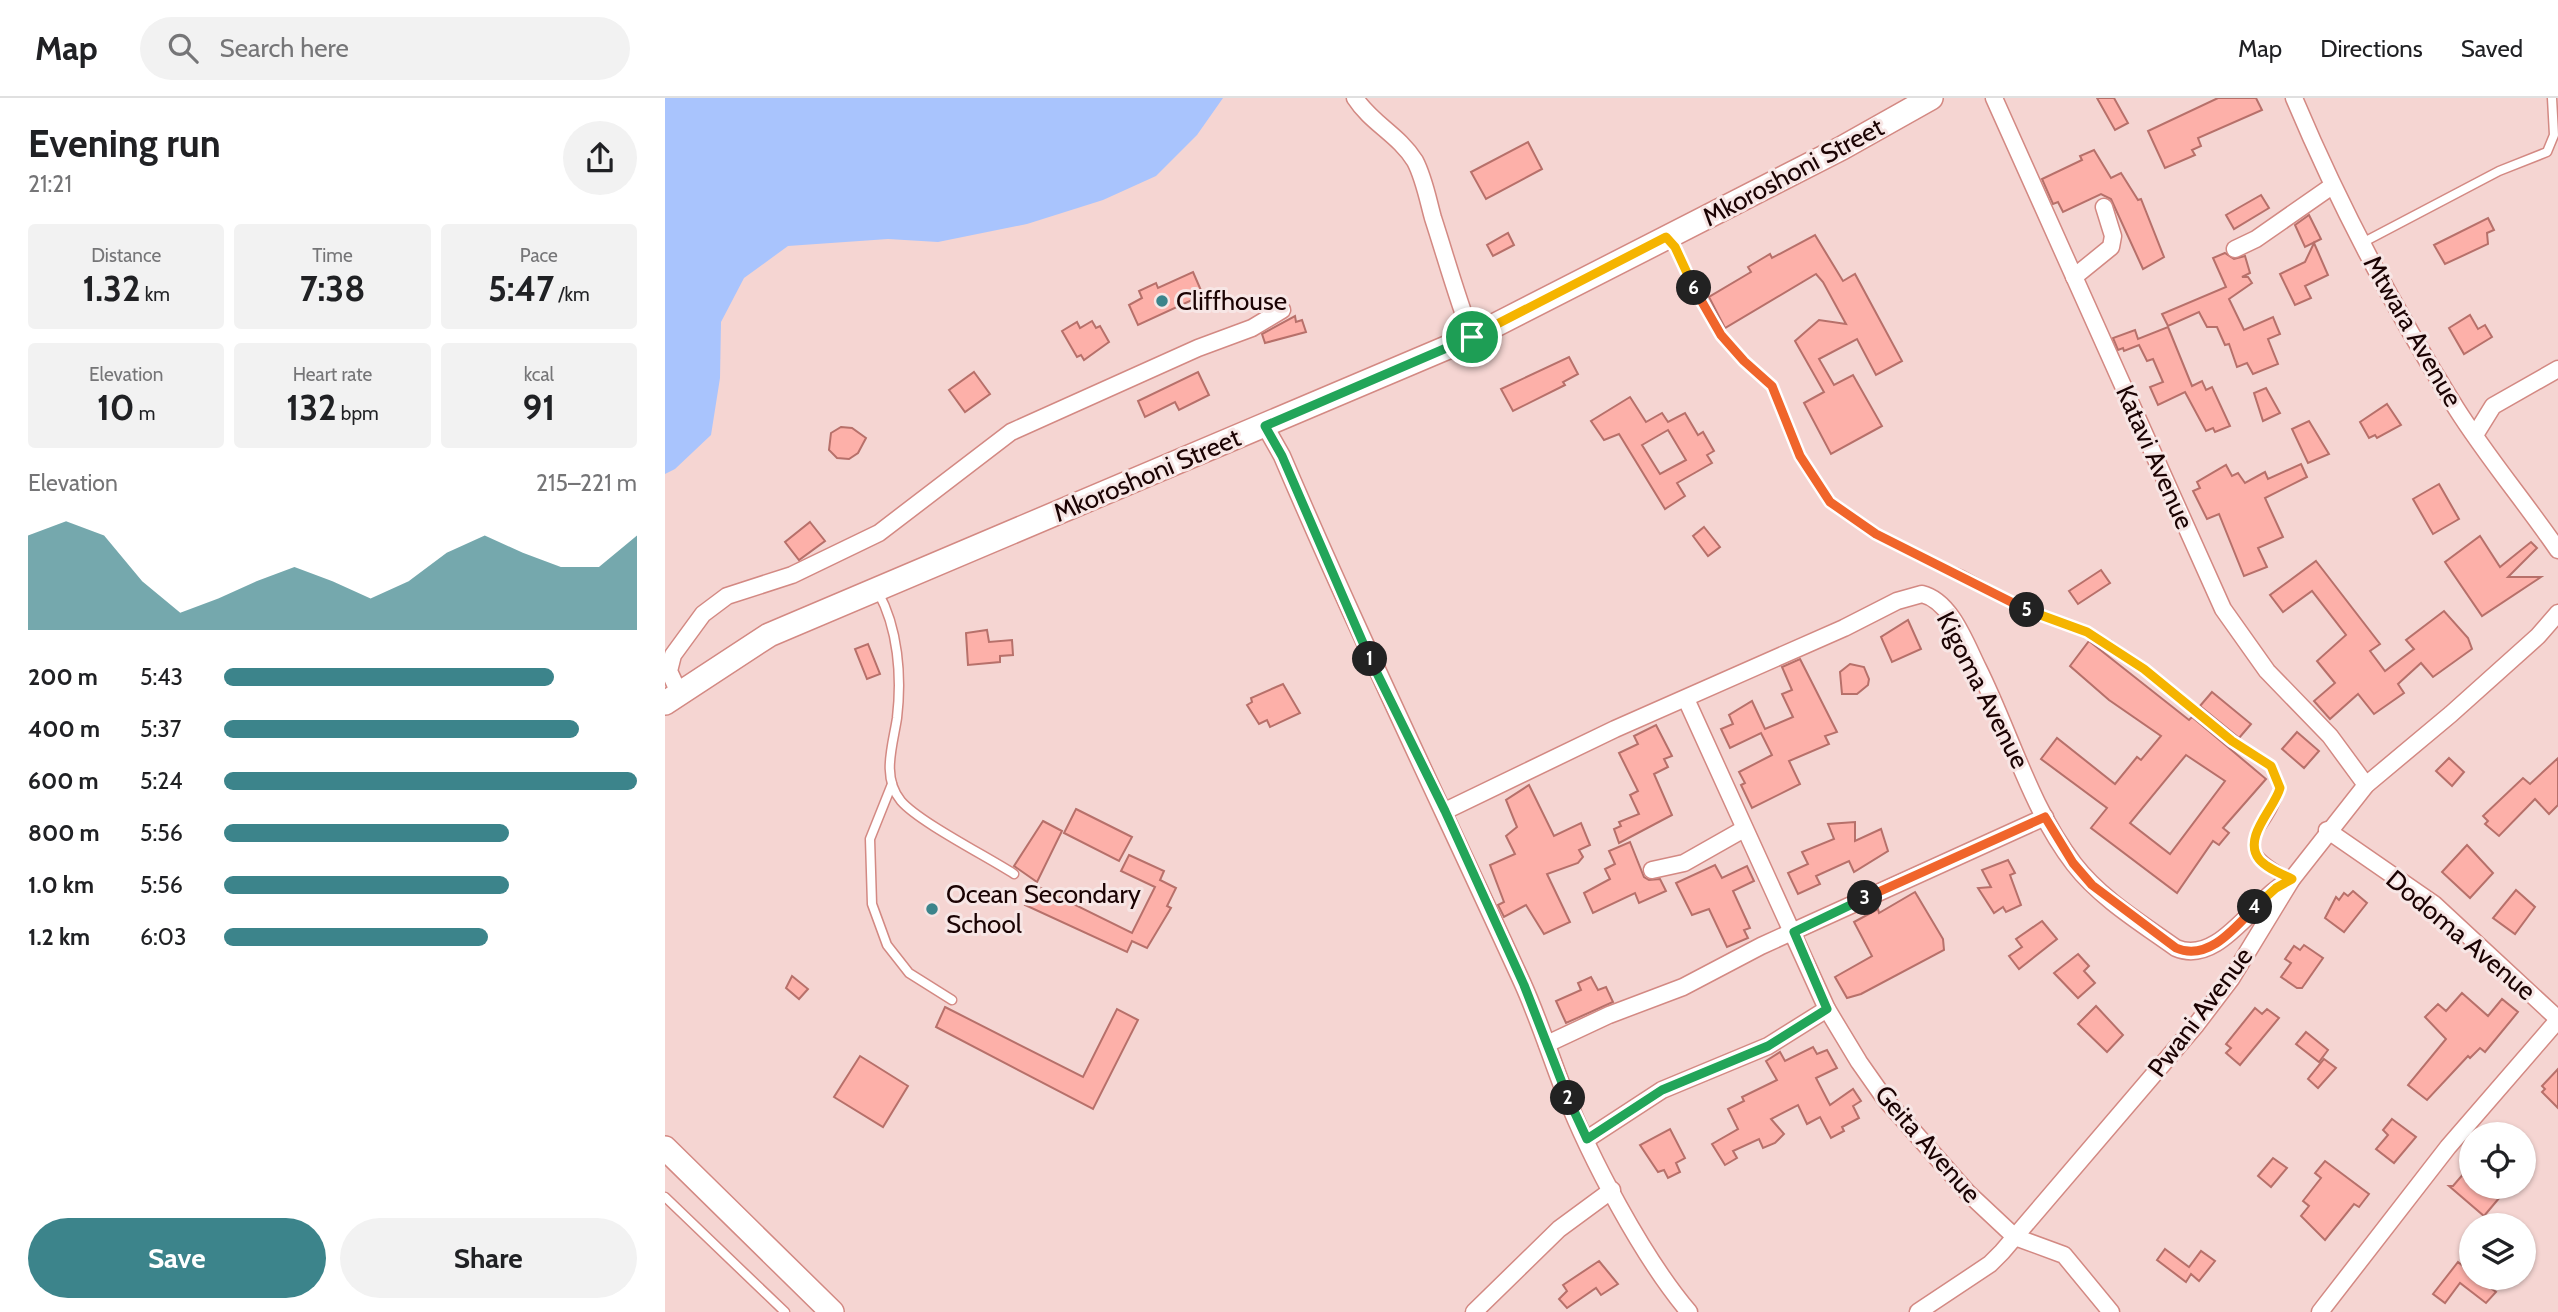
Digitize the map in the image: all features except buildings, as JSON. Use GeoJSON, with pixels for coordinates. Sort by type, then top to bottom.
{"type":"FeatureCollection","features":[{"type":"Feature","properties":{"kind":"street"},"geometry":{"type":"LineString","coordinates":[[1355,98],[1367,113],[1394,134],[1415,162],[1444,245],[1456,297],[1472,337]]}},
{"type":"Feature","properties":{"kind":"street","name":"Mkoroshoni Street"},"geometry":{"type":"LineString","coordinates":[[672,698],[769,635],[1472,337],[1842,148],[1931,98]]}},
{"type":"Feature","properties":{"kind":"street","name":"Katavi Avenue"},"geometry":{"type":"LineString","coordinates":[[1994,98],[2223,609],[2267,671],[2330,736],[2366,785]]}},
{"type":"Feature","properties":{"kind":"street","name":"Mtwara Avenue"},"geometry":{"type":"LineString","coordinates":[[2294,98],[2332,186],[2412,333],[2476,435],[2558,550]]}},
{"type":"Feature","properties":{"kind":"street"},"geometry":{"type":"LineString","coordinates":[[2235,249],[2256,239],[2332,186]]}},
{"type":"Feature","properties":{"kind":"street"},"geometry":{"type":"LineString","coordinates":[[2074,277],[2111,247],[2113,236],[2105,207]]}},
{"type":"Feature","properties":{"kind":"street"},"geometry":{"type":"LineString","coordinates":[[672,698],[667,668],[673,655],[685,635],[703,614],[727,596],[792,575],[879,534],[1011,432],[1198,348],[1252,328],[1282,310]]}},
{"type":"Feature","properties":{"kind":"street"},"geometry":{"type":"LineString","coordinates":[[2476,435],[2493,406],[2558,369]]}},
{"type":"Feature","properties":{"kind":"street"},"geometry":{"type":"LineString","coordinates":[[1265,426],[1282,456],[1388,700],[1445,811],[1587,1139],[1612,1190],[1668,1285],[1689,1312]]}},
{"type":"Feature","properties":{"kind":"street","name":"Kigoma Avenue"},"geometry":{"type":"LineString","coordinates":[[1445,811],[1501,782],[1887,606],[1924,594],[1939,603],[1954,623],[1989,691],[2045,817],[2073,863],[2092,885],[2154,933],[2186,952],[2216,944],[2266,896],[2292,879]]}},
{"type":"Feature","properties":{"kind":"street","name":"Pwani Avenue"},"geometry":{"type":"LineString","coordinates":[[1918,1312],[1990,1264],[2203,1016],[2231,979],[2292,879],[2327,830],[2366,785],[2451,714],[2538,636],[2558,613]]}},
{"type":"Feature","properties":{"kind":"street","name":"Geita Avenue"},"geometry":{"type":"LineString","coordinates":[[1686,699],[1827,1009],[1885,1099],[1968,1193],[2015,1237],[2064,1255],[2111,1312]]}},
{"type":"Feature","properties":{"kind":"street"},"geometry":{"type":"LineString","coordinates":[[1547,1044],[1609,1015],[1682,987],[1794,932],[2045,817]]}},
{"type":"Feature","properties":{"kind":"street"},"geometry":{"type":"LineString","coordinates":[[1652,870],[1684,863],[1745,829]]}},
{"type":"Feature","properties":{"kind":"street","name":"Dodoma Avenue"},"geometry":{"type":"LineString","coordinates":[[2327,830],[2434,904],[2558,1020]]}},
{"type":"Feature","properties":{"kind":"street"},"geometry":{"type":"LineString","coordinates":[[1587,1139],[1662,1090],[1768,1046],[1827,1009]]}},
{"type":"Feature","properties":{"kind":"street"},"geometry":{"type":"LineString","coordinates":[[2320,1312],[2448,1147],[2558,1020]]}},
{"type":"Feature","properties":{"kind":"street"},"geometry":{"type":"LineString","coordinates":[[665,1148],[832,1312]]}},
{"type":"Feature","properties":{"kind":"street"},"geometry":{"type":"LineString","coordinates":[[1474,1312],[1551,1236],[1612,1190]]}},
{"type":"Feature","properties":{"kind":"lane"},"geometry":{"type":"LineString","coordinates":[[2362,243],[2432,209],[2481,180],[2547,152],[2554,135],[2552,98]]}},
{"type":"Feature","properties":{"kind":"lane"},"geometry":{"type":"LineString","coordinates":[[1666,237],[1675,247],[1721,335],[1744,361],[1772,386],[1800,456],[1830,502],[1876,534],[1919,557],[1962,575],[2025,609],[2080,629],[2108,644],[2144,669],[2232,741],[2271,766],[2280,788],[2273,806],[2260,824],[2254,842],[2255,849],[2259,860],[2292,879]]}},
{"type":"Feature","properties":{"kind":"lane"},"geometry":{"type":"LineString","coordinates":[[876,589],[889,611],[898,671],[897,717],[891,745],[892,784],[870,838],[872,904],[887,945],[909,973],[952,1000]]}},
{"type":"Feature","properties":{"kind":"lane"},"geometry":{"type":"LineString","coordinates":[[892,784],[907,807],[1014,874]]}},
{"type":"Feature","properties":{"kind":"lane"},"geometry":{"type":"LineString","coordinates":[[665,1198],[785,1312]]}},
{"type":"Feature","properties":{"kind":"water"},"geometry":{"type":"Polygon","coordinates":[[[665,98],[1223,98],[1197,135],[1156,176],[1103,200],[1027,224],[938,242],[888,239],[788,246],[744,278],[721,322],[720,378],[711,435],[675,469],[665,474],[665,98]]]}},
{"type":"Feature","properties":{"kind":"place","name":"Cliffhouse"},"geometry":{"type":"Point","coordinates":[1162,301]}},
{"type":"Feature","properties":{"kind":"place","name":"Ocean Secondary School"},"geometry":{"type":"Point","coordinates":[932,909]}},
{"type":"Feature","properties":{"kind":"route"},"geometry":{"type":"LineString","coordinates":[[1666,237],[1684,263],[1689,279],[1721,335],[1774,389],[1786,426],[1800,456],[1830,502],[1876,534],[1919,557],[1962,575],[2025,609],[2067,627],[2080,629],[2108,644],[2144,669],[2232,741],[2271,766],[2280,781],[2279,794],[2260,824],[2254,842],[2256,855],[2259,860],[2292,879],[2266,896],[2216,944],[2186,952],[2154,933],[2092,885],[2073,863],[2045,817],[2011,830],[1794,932],[1827,1009],[1768,1046],[1707,1069],[1662,1090],[1587,1139],[1566,1094],[1524,985],[1445,811],[1388,700],[1282,456],[1265,426],[1472,337],[1546,302],[1666,237]]}}]}
